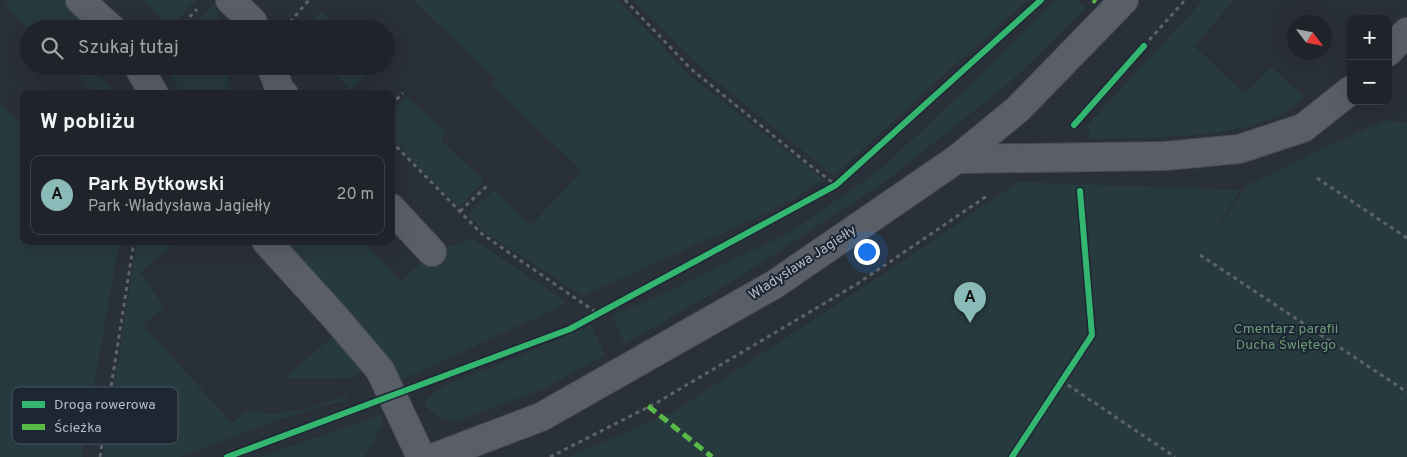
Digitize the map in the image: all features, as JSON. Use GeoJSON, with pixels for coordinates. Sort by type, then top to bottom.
{"type":"FeatureCollection","features":[{"type":"Feature","properties":{"kind":"street"},"geometry":{"type":"LineString","coordinates":[[80,0],[102,20]]}},
{"type":"Feature","properties":{"kind":"street"},"geometry":{"type":"LineString","coordinates":[[230,0],[250,20]]}},
{"type":"Feature","properties":{"kind":"street","name":"Władysława Jagiełły"},"geometry":{"type":"LineString","coordinates":[[435,457],[542,416],[775,284],[957,159],[1018,108],[1124,0]]}},
{"type":"Feature","properties":{"kind":"street"},"geometry":{"type":"LineString","coordinates":[[1392,48],[1407,32]]}},
{"type":"Feature","properties":{"kind":"street"},"geometry":{"type":"LineString","coordinates":[[143,75],[152,90]]}},
{"type":"Feature","properties":{"kind":"street"},"geometry":{"type":"LineString","coordinates":[[274,75],[280,90]]}},
{"type":"Feature","properties":{"kind":"street"},"geometry":{"type":"LineString","coordinates":[[957,159],[1165,156],[1239,149],[1303,128],[1347,93]]}},
{"type":"Feature","properties":{"kind":"street"},"geometry":{"type":"LineString","coordinates":[[395,212],[432,252]]}},
{"type":"Feature","properties":{"kind":"street"},"geometry":{"type":"LineString","coordinates":[[270,245],[380,370],[421,457]]}},
{"type":"Feature","properties":{"kind":"path"},"geometry":{"type":"LineString","coordinates":[[292,20],[309,0]]}},
{"type":"Feature","properties":{"kind":"path"},"geometry":{"type":"LineString","coordinates":[[624,0],[691,68],[836,185]]}},
{"type":"Feature","properties":{"kind":"path"},"geometry":{"type":"LineString","coordinates":[[1137,53],[1185,0]]}},
{"type":"Feature","properties":{"kind":"path"},"geometry":{"type":"LineString","coordinates":[[187,20],[199,7]]}},
{"type":"Feature","properties":{"kind":"path"},"geometry":{"type":"LineString","coordinates":[[395,102],[403,93]]}},
{"type":"Feature","properties":{"kind":"path"},"geometry":{"type":"LineString","coordinates":[[395,145],[482,234],[597,313]]}},
{"type":"Feature","properties":{"kind":"path"},"geometry":{"type":"LineString","coordinates":[[1317,178],[1407,238]]}},
{"type":"Feature","properties":{"kind":"path"},"geometry":{"type":"LineString","coordinates":[[460,211],[488,185]]}},
{"type":"Feature","properties":{"kind":"path"},"geometry":{"type":"LineString","coordinates":[[550,457],[658,402],[857,284],[987,196]]}},
{"type":"Feature","properties":{"kind":"path"},"geometry":{"type":"LineString","coordinates":[[111,387],[133,245]]}},
{"type":"Feature","properties":{"kind":"path"},"geometry":{"type":"LineString","coordinates":[[1200,255],[1407,392]]}},
{"type":"Feature","properties":{"kind":"path"},"geometry":{"type":"LineString","coordinates":[[1060,384],[1065,376]]}},
{"type":"Feature","properties":{"kind":"path"},"geometry":{"type":"LineString","coordinates":[[1068,385],[1175,457]]}},
{"type":"Feature","properties":{"kind":"path"},"geometry":{"type":"LineString","coordinates":[[100,457],[102,444]]}},
{"type":"Feature","properties":{"kind":"green space"},"geometry":{"type":"Polygon","coordinates":[[[11,0],[72,0],[91,20],[20,20],[5,5],[11,0]]]}},
{"type":"Feature","properties":{"kind":"green space"},"geometry":{"type":"Polygon","coordinates":[[[144,0],[196,0],[177,20],[160,20],[162,18],[144,0]]]}},
{"type":"Feature","properties":{"kind":"green space"},"geometry":{"type":"Polygon","coordinates":[[[413,0],[618,0],[689,75],[823,179],[790,202],[583,296],[484,232],[468,215],[494,190],[531,225],[582,171],[491,85],[496,79],[413,0]]]}},
{"type":"Feature","properties":{"kind":"green space"},"geometry":{"type":"Polygon","coordinates":[[[633,0],[1028,0],[834,176],[711,77],[633,0]]]}},
{"type":"Feature","properties":{"kind":"green space"},"geometry":{"type":"Polygon","coordinates":[[[1056,0],[1077,0],[1086,8],[1008,84],[882,184],[738,278],[625,344],[612,316],[673,289],[792,231],[881,169],[986,70],[1056,0]]]}},
{"type":"Feature","properties":{"kind":"green space"},"geometry":{"type":"Polygon","coordinates":[[[1203,0],[1234,0],[1194,46],[1245,94],[1271,67],[1304,97],[1288,110],[1263,122],[1215,133],[1090,139],[1088,125],[1203,0]]]}},
{"type":"Feature","properties":{"kind":"green space"},"geometry":{"type":"Polygon","coordinates":[[[216,3],[219,20],[199,20],[216,3]]]}},
{"type":"Feature","properties":{"kind":"green space"},"geometry":{"type":"Polygon","coordinates":[[[321,11],[330,20],[313,20],[321,11]]]}},
{"type":"Feature","properties":{"kind":"green space"},"geometry":{"type":"Polygon","coordinates":[[[78,75],[97,75],[113,90],[94,90],[78,75]]]}},
{"type":"Feature","properties":{"kind":"green space"},"geometry":{"type":"Polygon","coordinates":[[[171,75],[227,75],[229,90],[178,90],[171,75]]]}},
{"type":"Feature","properties":{"kind":"green space"},"geometry":{"type":"Polygon","coordinates":[[[337,75],[365,75],[351,90],[337,75]]]}},
{"type":"Feature","properties":{"kind":"green space"},"geometry":{"type":"Polygon","coordinates":[[[406,96],[446,133],[441,140],[484,181],[460,207],[457,207],[395,142],[395,109],[406,96]]]}},
{"type":"Feature","properties":{"kind":"green space"},"geometry":{"type":"Polygon","coordinates":[[[0,104],[20,122],[20,245],[118,245],[94,387],[12,387],[12,444],[84,444],[82,457],[0,457],[0,104]]]}},
{"type":"Feature","properties":{"kind":"green space","name":"Cmentarz parafii Ducha Świętego"},"geometry":{"type":"Polygon","coordinates":[[[1384,120],[1407,123],[1407,457],[568,457],[673,412],[903,261],[1018,182],[1240,190],[1210,240],[1247,185],[1384,120]]]}},
{"type":"Feature","properties":{"kind":"green space"},"geometry":{"type":"Polygon","coordinates":[[[473,239],[565,301],[561,306],[402,380],[286,245],[367,245],[401,282],[432,252],[473,239]]]}},
{"type":"Feature","properties":{"kind":"green space"},"geometry":{"type":"Polygon","coordinates":[[[136,245],[175,245],[140,272],[164,307],[143,325],[232,423],[248,410],[271,414],[308,409],[347,396],[346,400],[281,419],[179,457],[103,457],[105,444],[178,444],[178,387],[114,387],[136,245]]]}},
{"type":"Feature","properties":{"kind":"green space"},"geometry":{"type":"Polygon","coordinates":[[[591,325],[605,355],[544,389],[455,422],[436,415],[424,401],[444,386],[591,325]]]}},
{"type":"Feature","properties":{"kind":"green space"},"geometry":{"type":"Polygon","coordinates":[[[337,333],[367,365],[360,372],[350,378],[283,379],[337,333]]]}},
{"type":"Feature","properties":{"kind":"green space"},"geometry":{"type":"Polygon","coordinates":[[[381,415],[383,425],[364,457],[260,457],[381,415]]]}},
{"type":"Feature","properties":{"kind":"marked path"},"geometry":{"type":"LineString","coordinates":[[648,406],[712,457]]}},
{"type":"Feature","properties":{"kind":"cycle path"},"geometry":{"type":"LineString","coordinates":[[227,457],[570,329],[836,185],[1041,0]]}},
{"type":"Feature","properties":{"kind":"cycle path"},"geometry":{"type":"LineString","coordinates":[[1074,125],[1144,46]]}},
{"type":"Feature","properties":{"kind":"cycle path"},"geometry":{"type":"LineString","coordinates":[[1012,457],[1092,335],[1080,191]]}},
{"type":"Feature","properties":{"kind":"place","name":"Park Bytkowski"},"geometry":{"type":"Point","coordinates":[970,323]}}]}
